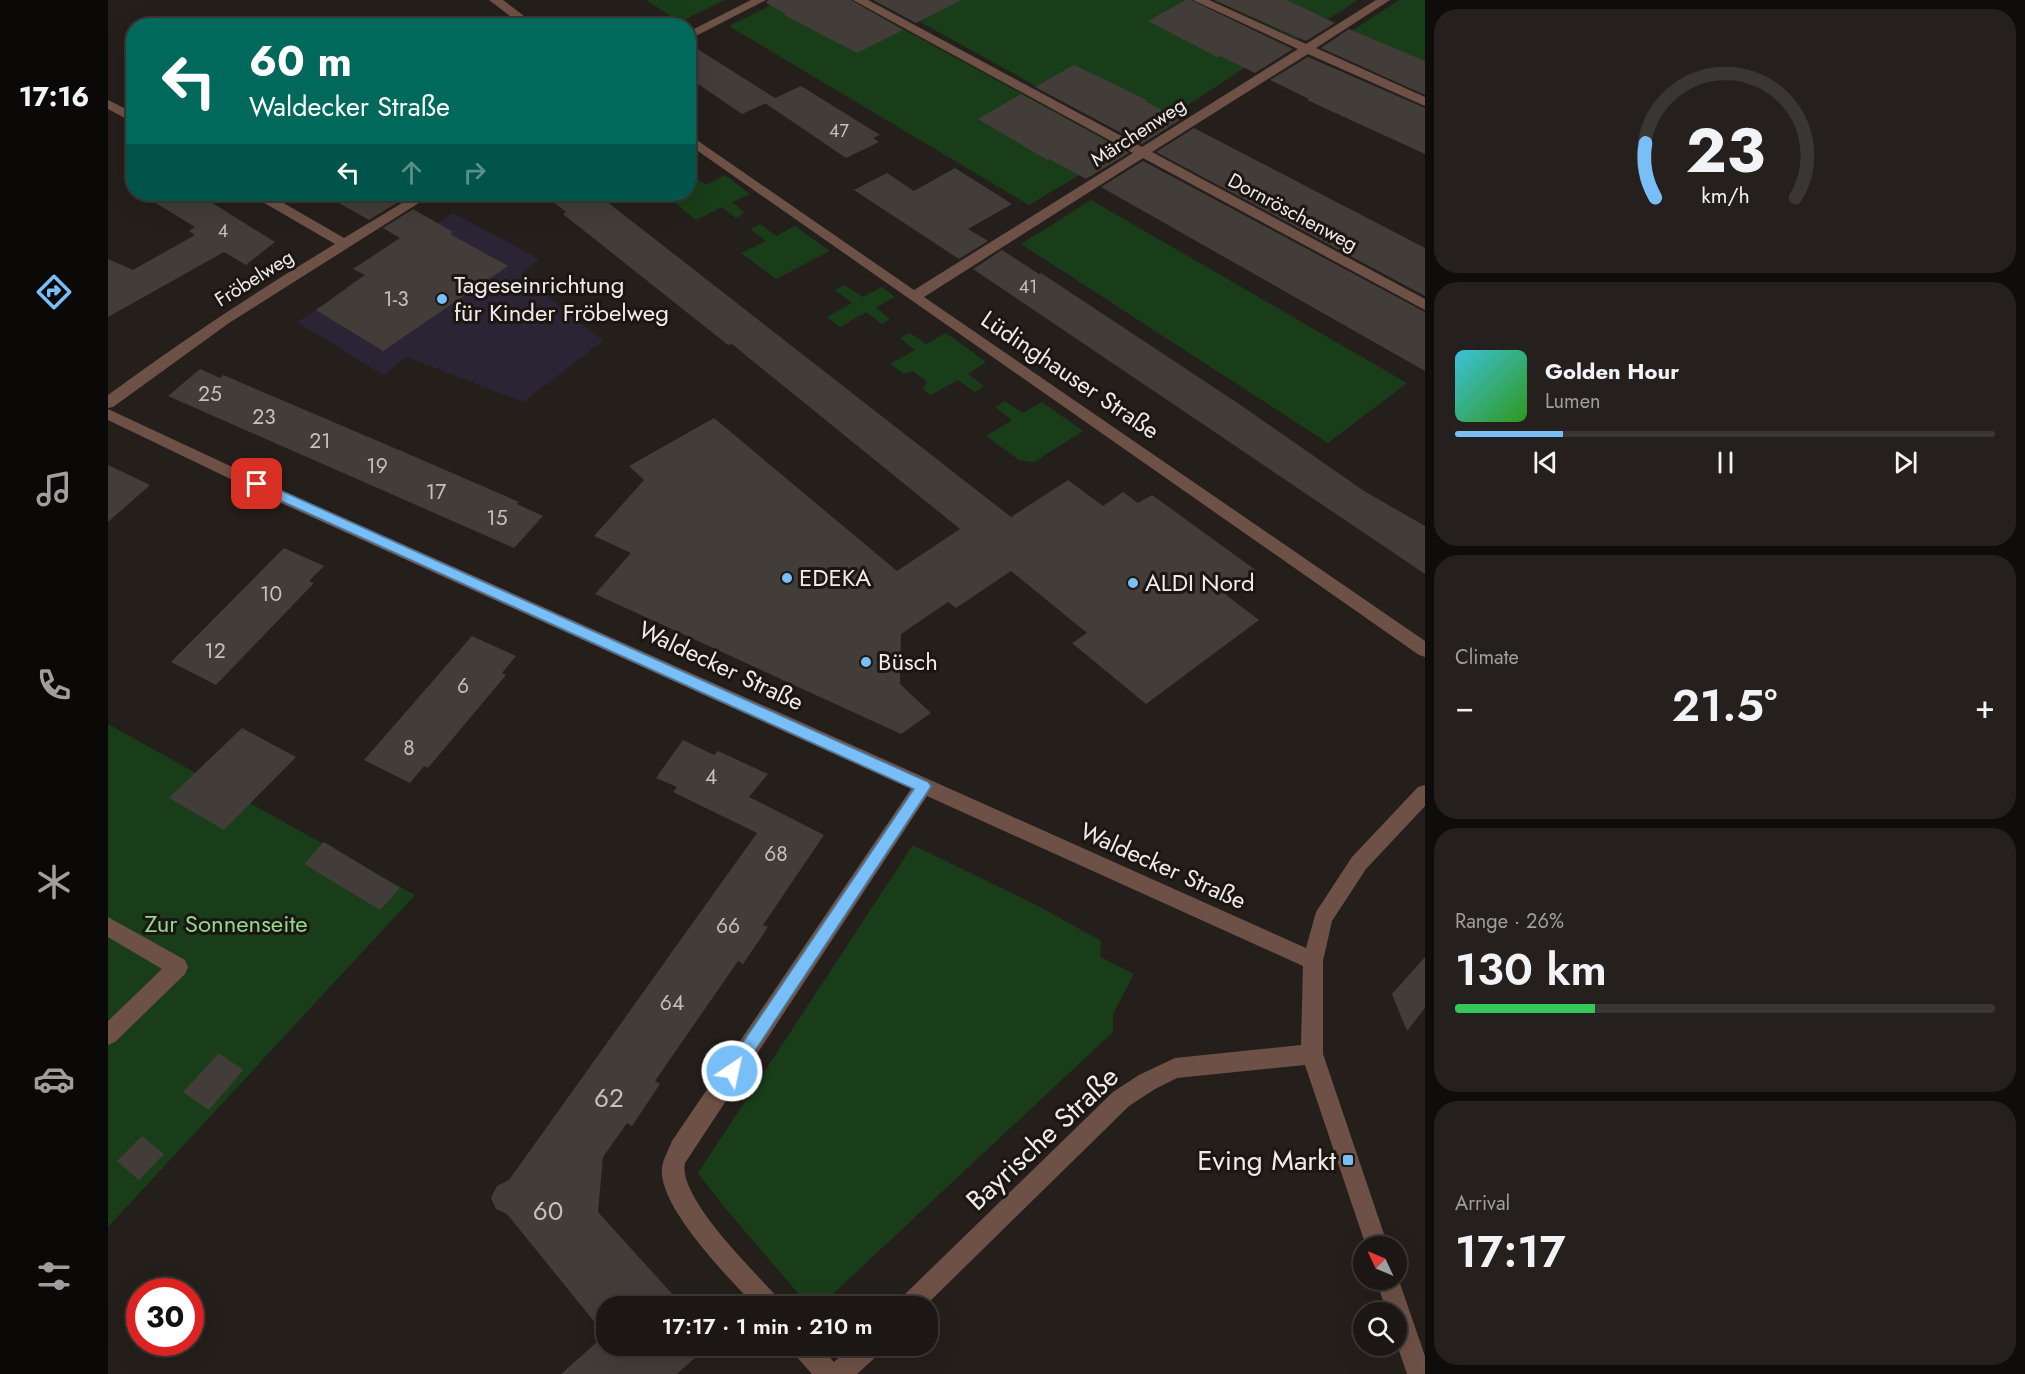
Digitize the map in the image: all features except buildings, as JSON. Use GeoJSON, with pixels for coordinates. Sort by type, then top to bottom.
{"type":"FeatureCollection","features":[{"type":"Feature","properties":{"kind":"street"},"geometry":{"type":"LineString","coordinates":[[495,0],[520,18]]}},
{"type":"Feature","properties":{"kind":"street"},"geometry":{"type":"LineString","coordinates":[[696,33],[760,0]]}},
{"type":"Feature","properties":{"kind":"street","name":"Dornröschenweg"},"geometry":{"type":"LineString","coordinates":[[859,0],[1425,306]]}},
{"type":"Feature","properties":{"kind":"street"},"geometry":{"type":"LineString","coordinates":[[1199,0],[1425,102]]}},
{"type":"Feature","properties":{"kind":"street","name":"Märchenweg"},"geometry":{"type":"LineString","coordinates":[[914,297],[1384,0]]}},
{"type":"Feature","properties":{"kind":"street"},"geometry":{"type":"LineString","coordinates":[[108,104],[126,114]]}},
{"type":"Feature","properties":{"kind":"street","name":"Lüdinghauser Straße"},"geometry":{"type":"LineString","coordinates":[[696,144],[1425,650]]}},
{"type":"Feature","properties":{"kind":"street"},"geometry":{"type":"LineString","coordinates":[[271,201],[345,244]]}},
{"type":"Feature","properties":{"kind":"street","name":"Fröbelweg"},"geometry":{"type":"LineString","coordinates":[[108,403],[204,332],[415,201]]}},
{"type":"Feature","properties":{"kind":"street","name":"Waldecker Straße"},"geometry":{"type":"LineString","coordinates":[[108,414],[278,495],[1313,961]]}},
{"type":"Feature","properties":{"kind":"street"},"geometry":{"type":"LineString","coordinates":[[761,1296],[700,1225],[679,1193],[672,1168],[680,1149],[923,786]]}},
{"type":"Feature","properties":{"kind":"street"},"geometry":{"type":"LineString","coordinates":[[1374,1236],[1312,1054],[1313,961],[1323,918],[1359,863],[1425,793]]}},
{"type":"Feature","properties":{"kind":"street"},"geometry":{"type":"LineString","coordinates":[[108,926],[178,968],[108,1035]]}},
{"type":"Feature","properties":{"kind":"street","name":"Bayrische Straße"},"geometry":{"type":"LineString","coordinates":[[919,1296],[1122,1099],[1147,1082],[1175,1068],[1312,1054]]}},
{"type":"Feature","properties":{"kind":"street"},"geometry":{"type":"LineString","coordinates":[[1391,1290],[1419,1374]]}},
{"type":"Feature","properties":{"kind":"street"},"geometry":{"type":"LineString","coordinates":[[813,1356],[828,1374]]}},
{"type":"Feature","properties":{"kind":"street"},"geometry":{"type":"LineString","coordinates":[[839,1374],[858,1356]]}},
{"type":"Feature","properties":{"kind":"shaded area","name":"Tageseinrichtung für Kinder Fröbelweg"},"geometry":{"type":"Polygon","coordinates":[[[453,213],[539,259],[520,274],[603,341],[523,402],[407,357],[383,375],[297,322],[369,273],[373,263],[453,213]]]}},
{"type":"Feature","properties":{"kind":"green space"},"geometry":{"type":"Polygon","coordinates":[[[646,0],[725,0],[688,18],[674,18],[646,0]]]}},
{"type":"Feature","properties":{"kind":"green space"},"geometry":{"type":"Polygon","coordinates":[[[781,0],[850,0],[1123,149],[1029,205],[729,26],[781,0]]]}},
{"type":"Feature","properties":{"kind":"green space"},"geometry":{"type":"Polygon","coordinates":[[[880,0],[1186,0],[1278,46],[1134,140],[880,0]]]}},
{"type":"Feature","properties":{"kind":"green space"},"geometry":{"type":"Polygon","coordinates":[[[1215,0],[1358,0],[1297,39],[1215,0]]]}},
{"type":"Feature","properties":{"kind":"green space"},"geometry":{"type":"Polygon","coordinates":[[[1399,0],[1425,0],[1425,89],[1329,46],[1399,0]]]}},
{"type":"Feature","properties":{"kind":"green space"},"geometry":{"type":"Polygon","coordinates":[[[725,175],[750,194],[732,202],[745,213],[736,218],[722,207],[696,220],[675,203],[677,201],[696,201],[696,178],[706,185],[725,175]]]}},
{"type":"Feature","properties":{"kind":"green space"},"geometry":{"type":"Polygon","coordinates":[[[1091,200],[1407,383],[1328,443],[1021,244],[1091,200]]]}},
{"type":"Feature","properties":{"kind":"green space"},"geometry":{"type":"Polygon","coordinates":[[[760,224],[776,236],[795,226],[830,251],[776,279],[741,253],[766,241],[750,229],[760,224]]]}},
{"type":"Feature","properties":{"kind":"green space"},"geometry":{"type":"Polygon","coordinates":[[[844,285],[863,297],[882,287],[895,297],[876,308],[890,319],[882,324],[866,312],[840,327],[827,317],[852,303],[835,290],[844,285]]]}},
{"type":"Feature","properties":{"kind":"green space"},"geometry":{"type":"Polygon","coordinates":[[[910,333],[926,344],[946,333],[986,362],[968,374],[984,386],[975,392],[958,380],[931,395],[923,389],[927,382],[913,371],[904,374],[890,364],[915,350],[900,338],[910,333]]]}},
{"type":"Feature","properties":{"kind":"green space"},"geometry":{"type":"Polygon","coordinates":[[[1005,401],[1023,413],[1042,402],[1083,431],[1034,462],[1019,460],[986,436],[1012,420],[995,407],[1005,401]]]}},
{"type":"Feature","properties":{"kind":"green space","name":"Zur Sonnenseite"},"geometry":{"type":"Polygon","coordinates":[[[108,724],[415,895],[108,1227],[108,724]]]}},
{"type":"Feature","properties":{"kind":"green space"},"geometry":{"type":"Polygon","coordinates":[[[913,845],[1038,906],[1101,941],[1100,957],[1134,974],[1113,1014],[1113,1032],[831,1296],[800,1296],[698,1173],[913,845]]]}},
{"type":"Feature","properties":{"kind":"place","name":"Tageseinrichtung für Kinder Fröbelweg"},"geometry":{"type":"Point","coordinates":[442,299]}},
{"type":"Feature","properties":{"kind":"place","name":"EDEKA"},"geometry":{"type":"Point","coordinates":[787,578]}},
{"type":"Feature","properties":{"kind":"place","name":"ALDI Nord"},"geometry":{"type":"Point","coordinates":[1133,583]}},
{"type":"Feature","properties":{"kind":"place","name":"Büsch"},"geometry":{"type":"Point","coordinates":[866,662]}},
{"type":"Feature","properties":{"kind":"place","name":"Eving Markt"},"geometry":{"type":"Point","coordinates":[1348,1160]}},
{"type":"Feature","properties":{"kind":"route"},"geometry":{"type":"LineString","coordinates":[[257,484],[923,786],[732,1071]]}}]}
